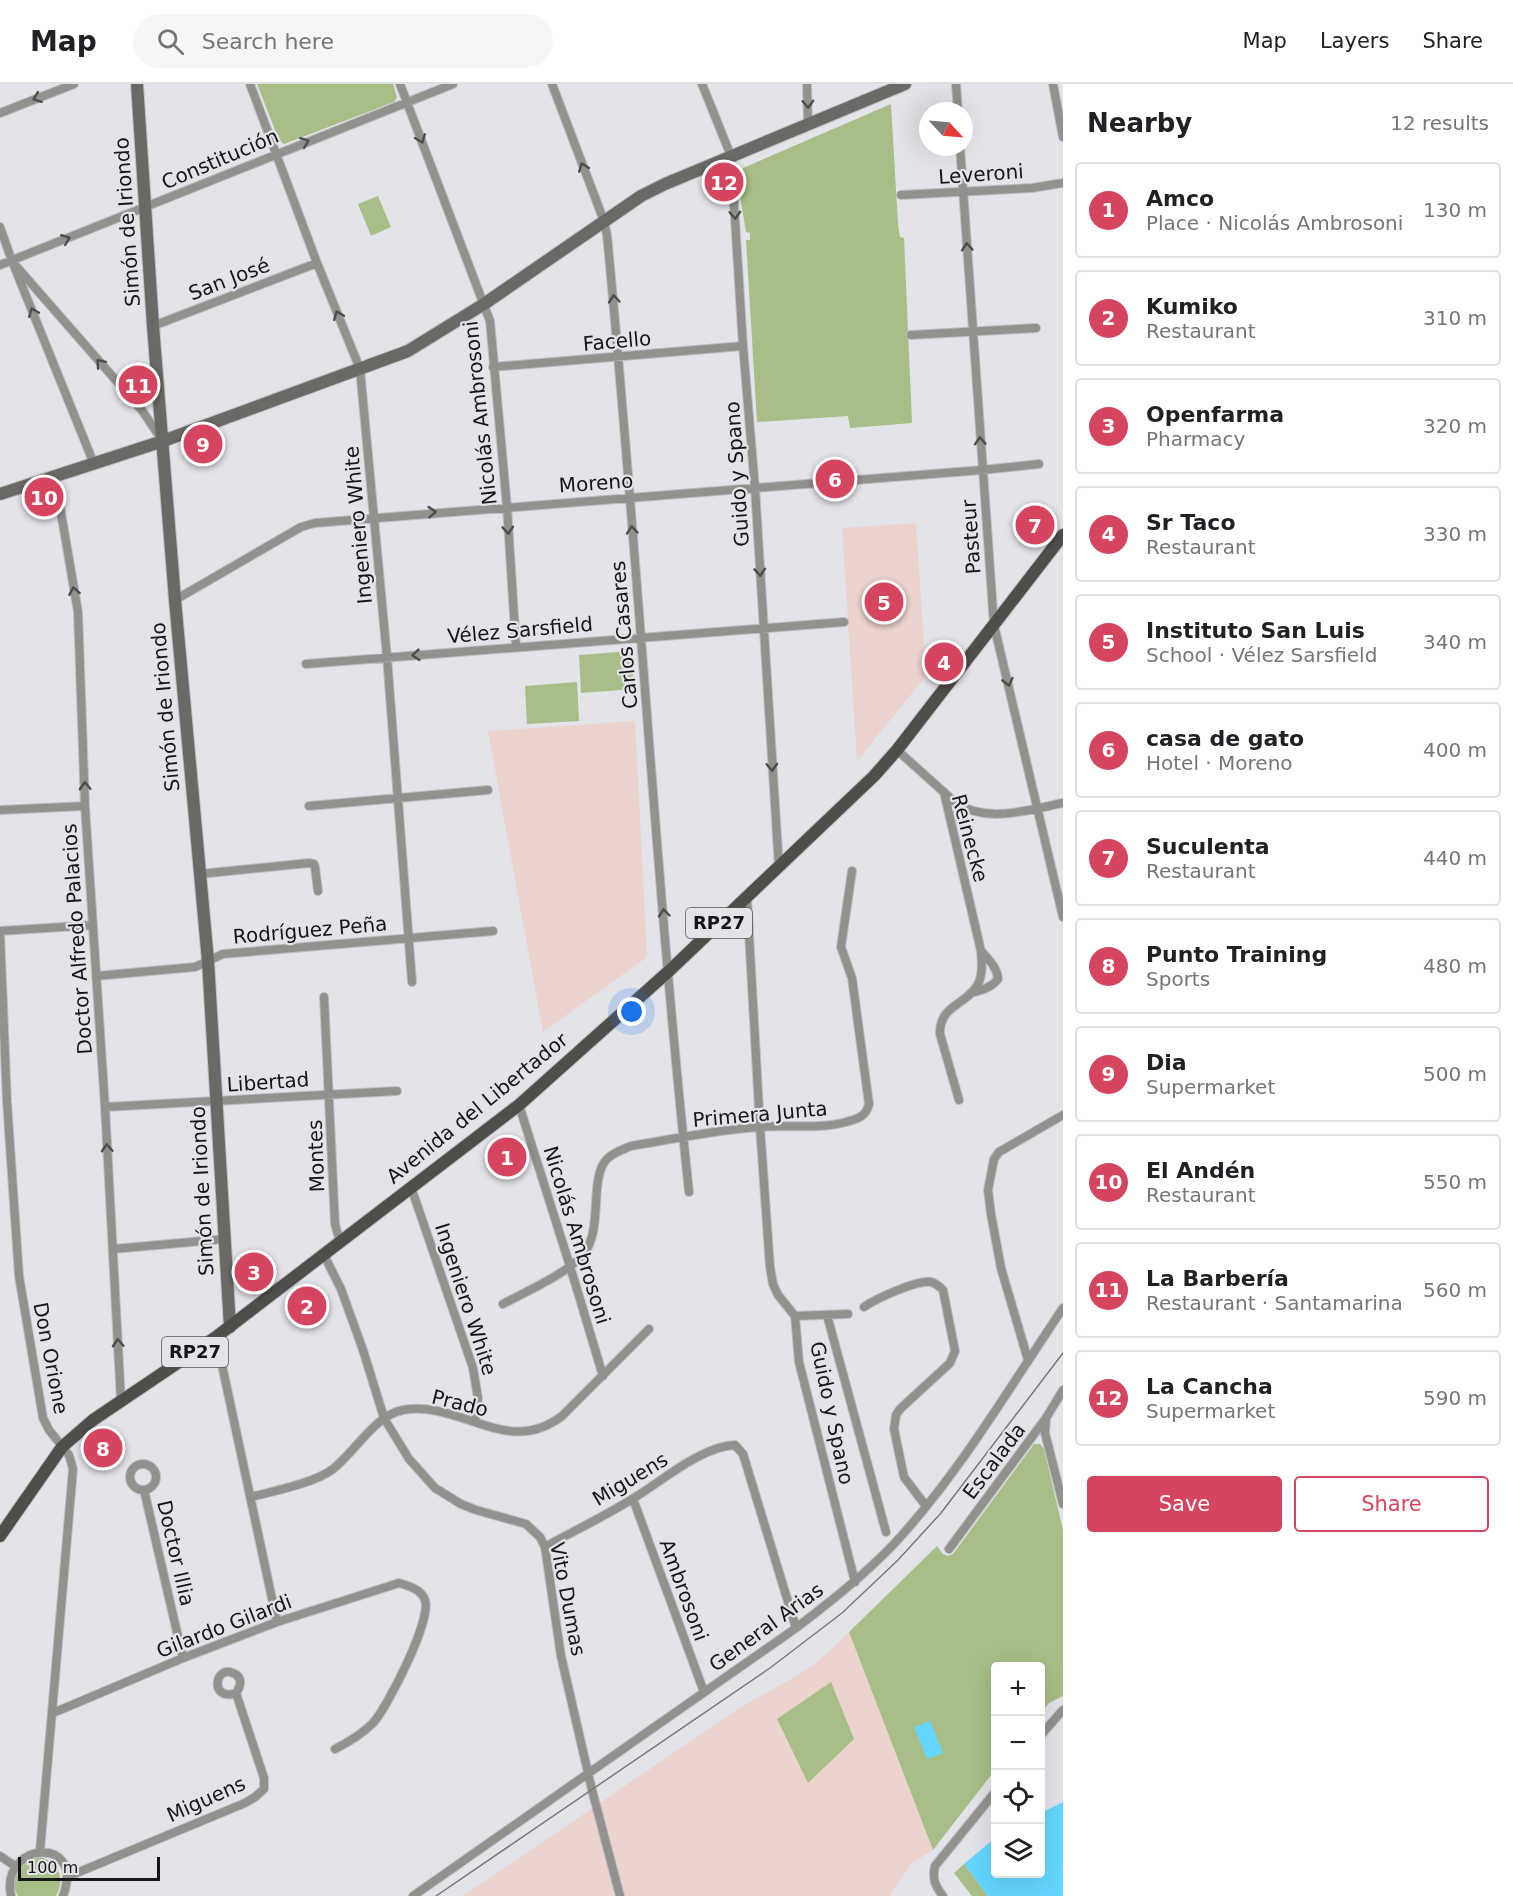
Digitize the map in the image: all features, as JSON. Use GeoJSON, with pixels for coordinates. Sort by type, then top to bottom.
{"type":"FeatureCollection","features":[{"type":"Feature","properties":{"kind":"main road","name":"Avenida del Libertador"},"geometry":{"type":"LineString","coordinates":[[0,1536],[62,1447],[93,1420],[230,1327],[519,1105],[747,898],[874,776],[897,750],[1063,535]]}},
{"type":"Feature","properties":{"kind":"street"},"geometry":{"type":"LineString","coordinates":[[0,113],[74,84]]}},
{"type":"Feature","properties":{"kind":"street","name":"Simón de Iriondo"},"geometry":{"type":"LineString","coordinates":[[137,84],[153,326],[175,600],[208,961],[230,1327]]}},
{"type":"Feature","properties":{"kind":"street","name":"Ingeniero White"},"geometry":{"type":"LineString","coordinates":[[250,84],[317,263],[360,369],[387,657],[412,982]]}},
{"type":"Feature","properties":{"kind":"street","name":"Nicolás Ambrosoni"},"geometry":{"type":"LineString","coordinates":[[400,84],[490,321],[507,507],[516,646]]}},
{"type":"Feature","properties":{"kind":"street","name":"Constitución"},"geometry":{"type":"LineString","coordinates":[[0,265],[453,84]]}},
{"type":"Feature","properties":{"kind":"street","name":"Carlos Casares"},"geometry":{"type":"LineString","coordinates":[[552,84],[608,235],[640,637],[689,1192]]}},
{"type":"Feature","properties":{"kind":"street","name":"Guido y Spano"},"geometry":{"type":"LineString","coordinates":[[702,84],[731,156],[755,488],[778,868]]}},
{"type":"Feature","properties":{"kind":"street"},"geometry":{"type":"LineString","coordinates":[[807,84],[808,124]]}},
{"type":"Feature","properties":{"kind":"street"},"geometry":{"type":"LineString","coordinates":[[0,494],[163,441],[387,360],[417,346],[484,304],[641,196],[905,84]]}},
{"type":"Feature","properties":{"kind":"street"},"geometry":{"type":"LineString","coordinates":[[956,84],[957,102]]}},
{"type":"Feature","properties":{"kind":"street"},"geometry":{"type":"LineString","coordinates":[[1053,84],[1063,137]]}},
{"type":"Feature","properties":{"kind":"street","name":"Pasteur"},"geometry":{"type":"LineString","coordinates":[[961,156],[994,625],[1063,917]]}},
{"type":"Feature","properties":{"kind":"street","name":"Leveroni"},"geometry":{"type":"LineString","coordinates":[[901,195],[1032,188],[1063,183]]}},
{"type":"Feature","properties":{"kind":"street"},"geometry":{"type":"LineString","coordinates":[[0,227],[94,464]]}},
{"type":"Feature","properties":{"kind":"street"},"geometry":{"type":"LineString","coordinates":[[0,248],[141,409],[163,441]]}},
{"type":"Feature","properties":{"kind":"street","name":"San José"},"geometry":{"type":"LineString","coordinates":[[153,326],[317,263]]}},
{"type":"Feature","properties":{"kind":"street"},"geometry":{"type":"LineString","coordinates":[[911,335],[1036,328]]}},
{"type":"Feature","properties":{"kind":"street","name":"Facello"},"geometry":{"type":"LineString","coordinates":[[493,367],[743,346]]}},
{"type":"Feature","properties":{"kind":"street","name":"Moreno"},"geometry":{"type":"LineString","coordinates":[[175,600],[301,528],[315,523],[1039,464]]}},
{"type":"Feature","properties":{"kind":"street","name":"Doctor Alfredo Palacios"},"geometry":{"type":"LineString","coordinates":[[55,477],[78,612],[85,806],[121,1401]]}},
{"type":"Feature","properties":{"kind":"street","name":"Vélez Sarsfield"},"geometry":{"type":"LineString","coordinates":[[306,664],[844,622]]}},
{"type":"Feature","properties":{"kind":"street","name":"Reinecke"},"geometry":{"type":"LineString","coordinates":[[897,750],[944,792],[981,951],[982,968],[979,982],[971,994]]}},
{"type":"Feature","properties":{"kind":"street"},"geometry":{"type":"LineString","coordinates":[[309,806],[488,790]]}},
{"type":"Feature","properties":{"kind":"street"},"geometry":{"type":"LineString","coordinates":[[944,792],[968,810],[985,814],[1005,814],[1063,803]]}},
{"type":"Feature","properties":{"kind":"street"},"geometry":{"type":"LineString","coordinates":[[0,810],[85,806]]}},
{"type":"Feature","properties":{"kind":"street"},"geometry":{"type":"LineString","coordinates":[[200,874],[309,863],[314,864],[315,867],[318,891]]}},
{"type":"Feature","properties":{"kind":"street","name":"Primera Junta"},"geometry":{"type":"LineString","coordinates":[[503,1304],[570,1266],[584,1254],[594,1235],[599,1176],[604,1161],[615,1152],[631,1146],[760,1126],[833,1125],[862,1117],[868,1110],[852,978],[841,947],[852,871]]}},
{"type":"Feature","properties":{"kind":"street"},"geometry":{"type":"LineString","coordinates":[[747,898],[760,1126],[773,1284],[778,1295],[795,1316],[848,1314]]}},
{"type":"Feature","properties":{"kind":"street"},"geometry":{"type":"LineString","coordinates":[[0,932],[93,925]]}},
{"type":"Feature","properties":{"kind":"street","name":"Rodríguez Peña"},"geometry":{"type":"LineString","coordinates":[[96,976],[195,967],[223,954],[493,931]]}},
{"type":"Feature","properties":{"kind":"street","name":"Don Orione"},"geometry":{"type":"LineString","coordinates":[[0,932],[7,1102],[19,1276],[43,1418],[49,1430],[69,1455],[72,1469],[40,1851]]}},
{"type":"Feature","properties":{"kind":"street","name":"Reinecke"},"geometry":{"type":"LineString","coordinates":[[959,1100],[940,1034],[940,1024],[945,1014],[971,994],[994,984],[998,979],[993,965],[981,951]]}},
{"type":"Feature","properties":{"kind":"street","name":"Montes"},"geometry":{"type":"LineString","coordinates":[[324,997],[335,1224],[340,1242]]}},
{"type":"Feature","properties":{"kind":"street","name":"Libertad"},"geometry":{"type":"LineString","coordinates":[[105,1107],[397,1091]]}},
{"type":"Feature","properties":{"kind":"street","name":"Nicolás Ambrosoni"},"geometry":{"type":"LineString","coordinates":[[519,1105],[603,1376]]}},
{"type":"Feature","properties":{"kind":"street"},"geometry":{"type":"LineString","coordinates":[[1028,1360],[1001,1268],[988,1190],[994,1159],[999,1152],[1035,1129],[1063,1115]]}},
{"type":"Feature","properties":{"kind":"street","name":"Ingeniero White"},"geometry":{"type":"LineString","coordinates":[[411,1187],[473,1368],[478,1398],[475,1422]]}},
{"type":"Feature","properties":{"kind":"street"},"geometry":{"type":"LineString","coordinates":[[113,1248],[225,1239]]}},
{"type":"Feature","properties":{"kind":"street","name":"Vito Dumas"},"geometry":{"type":"LineString","coordinates":[[324,1255],[341,1289],[384,1418],[409,1459],[435,1488],[476,1510],[526,1524],[540,1537],[545,1547],[561,1656],[620,1896]]}},
{"type":"Feature","properties":{"kind":"street"},"geometry":{"type":"LineString","coordinates":[[864,1306],[887,1294],[928,1281],[936,1283],[943,1290],[955,1351],[950,1362],[900,1409],[896,1415],[894,1429],[904,1477],[926,1506]]}},
{"type":"Feature","properties":{"kind":"street","name":"General Arias"},"geometry":{"type":"LineString","coordinates":[[413,1896],[796,1628],[855,1582],[893,1545],[926,1506],[988,1421],[1063,1308]]}},
{"type":"Feature","properties":{"kind":"street"},"geometry":{"type":"LineString","coordinates":[[827,1315],[886,1532]]}},
{"type":"Feature","properties":{"kind":"street","name":"Guido y Spano"},"geometry":{"type":"LineString","coordinates":[[795,1316],[799,1362],[855,1582]]}},
{"type":"Feature","properties":{"kind":"street","name":"Prado"},"geometry":{"type":"LineString","coordinates":[[251,1497],[316,1478],[333,1470],[384,1418],[402,1410],[458,1415],[506,1431],[539,1430],[562,1416],[649,1329]]}},
{"type":"Feature","properties":{"kind":"street"},"geometry":{"type":"LineString","coordinates":[[216,1337],[277,1622]]}},
{"type":"Feature","properties":{"kind":"street","name":"Escalada"},"geometry":{"type":"LineString","coordinates":[[949,1549],[1046,1418],[1063,1390]]}},
{"type":"Feature","properties":{"kind":"street"},"geometry":{"type":"LineString","coordinates":[[1046,1418],[1045,1433],[1063,1504]]}},
{"type":"Feature","properties":{"kind":"street","name":"Miguens"},"geometry":{"type":"LineString","coordinates":[[545,1547],[633,1499],[704,1453],[724,1445],[735,1445],[743,1454],[796,1628]]}},
{"type":"Feature","properties":{"kind":"street","name":"Doctor Illia"},"geometry":{"type":"LineString","coordinates":[[144,1490],[183,1658]]}},
{"type":"Feature","properties":{"kind":"street","name":"Ambrosoni"},"geometry":{"type":"LineString","coordinates":[[633,1499],[704,1692]]}},
{"type":"Feature","properties":{"kind":"street","name":"Gilardo Gilardi"},"geometry":{"type":"LineString","coordinates":[[53,1713],[183,1658],[277,1622],[399,1583],[412,1586],[425,1600],[426,1609],[409,1659],[390,1697],[373,1722],[350,1742],[335,1749]]}},
{"type":"Feature","properties":{"kind":"street","name":"Miguens"},"geometry":{"type":"LineString","coordinates":[[66,1876],[245,1803],[264,1789],[264,1778],[236,1693]]}},
{"type":"Feature","properties":{"kind":"street"},"geometry":{"type":"LineString","coordinates":[[1045,1731],[1063,1710]]}},
{"type":"Feature","properties":{"kind":"street"},"geometry":{"type":"LineString","coordinates":[[943,1896],[935,1883],[933,1875],[935,1866],[991,1797]]}},
{"type":"Feature","properties":{"kind":"street"},"geometry":{"type":"LineString","coordinates":[[6,1893],[12,1864],[25,1854],[40,1851],[58,1859],[63,1867],[66,1887],[63,1896]]}},
{"type":"Feature","properties":{"kind":"street"},"geometry":{"type":"LineString","coordinates":[[0,1856],[12,1864]]}},
{"type":"Feature","properties":{"kind":"shaded area"},"geometry":{"type":"Polygon","coordinates":[[[916,523],[926,676],[857,761],[842,528],[916,523]]]}},
{"type":"Feature","properties":{"kind":"shaded area"},"geometry":{"type":"Polygon","coordinates":[[[635,721],[647,957],[543,1032],[488,731],[635,721]]]}},
{"type":"Feature","properties":{"kind":"shaded area"},"geometry":{"type":"Polygon","coordinates":[[[849,1632],[933,1850],[911,1864],[889,1896],[463,1896],[741,1707],[812,1666],[849,1632]]]}},
{"type":"Feature","properties":{"kind":"green space"},"geometry":{"type":"Polygon","coordinates":[[[257,84],[393,84],[397,98],[394,102],[284,144],[279,140],[257,84]]]}},
{"type":"Feature","properties":{"kind":"green space"},"geometry":{"type":"Polygon","coordinates":[[[891,104],[898,224],[900,237],[904,238],[912,423],[850,428],[848,416],[757,422],[746,240],[750,240],[750,233],[746,232],[740,190],[743,168],[891,104]]]}},
{"type":"Feature","properties":{"kind":"green space"},"geometry":{"type":"Polygon","coordinates":[[[378,196],[391,227],[371,236],[358,204],[378,196]]]}},
{"type":"Feature","properties":{"kind":"green space"},"geometry":{"type":"Polygon","coordinates":[[[631,651],[634,689],[581,693],[579,655],[631,651]]]}},
{"type":"Feature","properties":{"kind":"green space"},"geometry":{"type":"Polygon","coordinates":[[[577,682],[579,721],[527,724],[525,686],[577,682]]]}},
{"type":"Feature","properties":{"kind":"green space"},"geometry":{"type":"Polygon","coordinates":[[[1034,1444],[1040,1444],[1044,1449],[1063,1530],[1063,1696],[1049,1703],[1045,1708],[1045,1662],[991,1662],[991,1775],[933,1850],[849,1632],[937,1546],[943,1554],[948,1556],[953,1554],[1034,1444]]]}},
{"type":"Feature","properties":{"kind":"green space"},"geometry":{"type":"Polygon","coordinates":[[[831,1682],[854,1739],[808,1783],[777,1719],[831,1682]]]}},
{"type":"Feature","properties":{"kind":"green space"},"geometry":{"type":"Polygon","coordinates":[[[39,1857],[51,1862],[58,1872],[60,1883],[56,1896],[18,1896],[14,1882],[17,1867],[24,1860],[39,1857]]]}},
{"type":"Feature","properties":{"kind":"green space"},"geometry":{"type":"Polygon","coordinates":[[[964,1864],[988,1896],[972,1896],[954,1873],[964,1864]]]}},
{"type":"Feature","properties":{"kind":"water"},"geometry":{"type":"Polygon","coordinates":[[[930,1721],[943,1753],[927,1759],[914,1727],[930,1721]]]}},
{"type":"Feature","properties":{"kind":"water"},"geometry":{"type":"Polygon","coordinates":[[[1063,1802],[1063,1896],[988,1896],[964,1864],[991,1841],[991,1878],[1045,1878],[1045,1811],[1063,1802]]]}},
{"type":"Feature","properties":{"kind":"tram line"},"geometry":{"type":"LineString","coordinates":[[436,1896],[770,1668],[842,1613],[898,1560],[941,1513],[1063,1353]]}},
{"type":"Feature","properties":{"kind":"place","name":"La Cancha"},"geometry":{"type":"Point","coordinates":[724,182]}},
{"type":"Feature","properties":{"kind":"place","name":"La Barbería"},"geometry":{"type":"Point","coordinates":[138,385]}},
{"type":"Feature","properties":{"kind":"place","name":"Dia"},"geometry":{"type":"Point","coordinates":[203,444]}},
{"type":"Feature","properties":{"kind":"place","name":"casa de gato"},"geometry":{"type":"Point","coordinates":[835,479]}},
{"type":"Feature","properties":{"kind":"place","name":"El Andén"},"geometry":{"type":"Point","coordinates":[44,497]}},
{"type":"Feature","properties":{"kind":"place","name":"Suculenta"},"geometry":{"type":"Point","coordinates":[1035,525]}},
{"type":"Feature","properties":{"kind":"place","name":"Instituto San Luis"},"geometry":{"type":"Point","coordinates":[884,602]}},
{"type":"Feature","properties":{"kind":"place","name":"Sr Taco"},"geometry":{"type":"Point","coordinates":[944,662]}},
{"type":"Feature","properties":{"kind":"place","name":"Amco"},"geometry":{"type":"Point","coordinates":[507,1157]}},
{"type":"Feature","properties":{"kind":"place","name":"Openfarma"},"geometry":{"type":"Point","coordinates":[254,1272]}},
{"type":"Feature","properties":{"kind":"place","name":"Kumiko"},"geometry":{"type":"Point","coordinates":[307,1306]}},
{"type":"Feature","properties":{"kind":"place","name":"Punto Training"},"geometry":{"type":"Point","coordinates":[103,1448]}}]}
